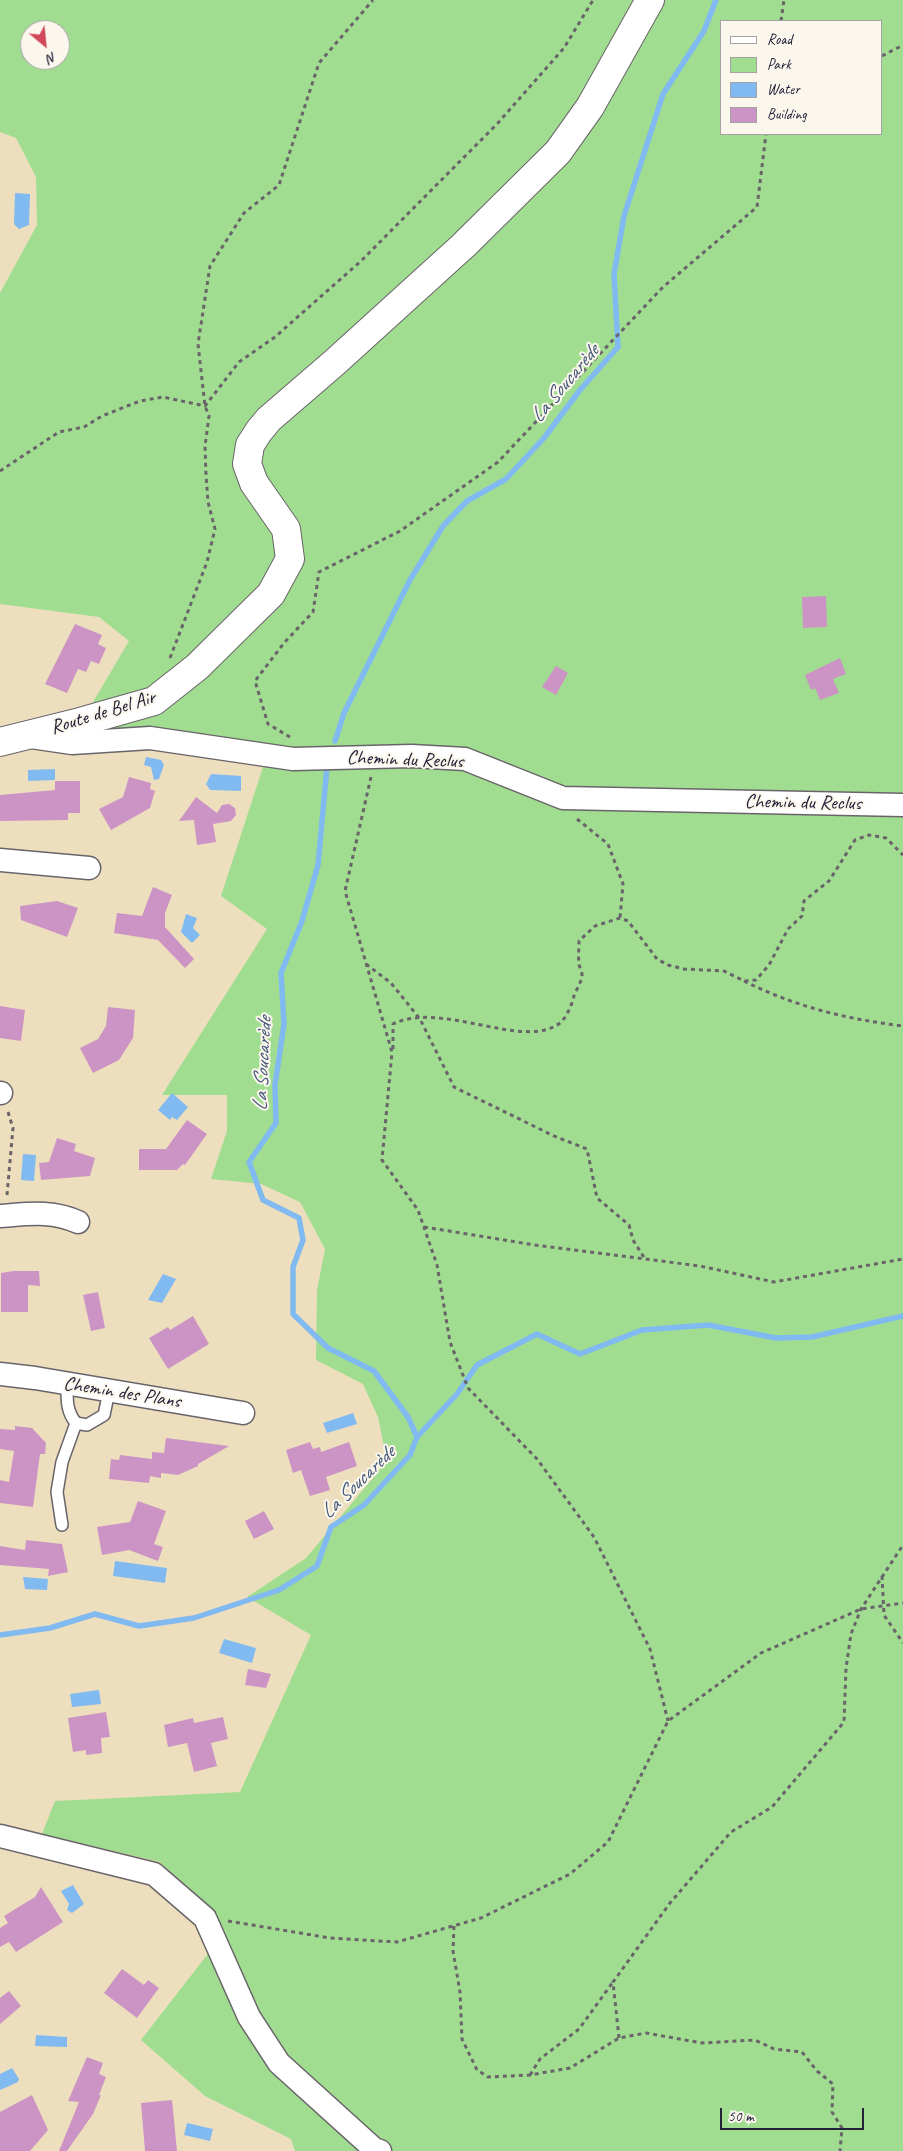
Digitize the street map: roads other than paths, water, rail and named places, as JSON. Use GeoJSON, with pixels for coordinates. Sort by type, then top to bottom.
{"type":"FeatureCollection","features":[{"type":"Feature","properties":{"kind":"street","name":"Route de Bel Air"},"geometry":{"type":"LineString","coordinates":[[12,739],[154,701],[197,667],[271,594],[290,559],[286,529],[254,483],[247,464],[250,445],[269,419],[464,245],[558,152],[590,107],[650,0]]}},
{"type":"Feature","properties":{"kind":"street","name":"Chemin du Reclus"},"geometry":{"type":"LineString","coordinates":[[12,739],[72,743],[150,738],[293,759],[375,757],[465,759],[563,798],[903,805]]}},
{"type":"Feature","properties":{"kind":"street"},"geometry":{"type":"LineString","coordinates":[[0,860],[89,868]]}},
{"type":"Feature","properties":{"kind":"street"},"geometry":{"type":"LineString","coordinates":[[2,1216],[46,1213],[63,1215],[78,1222]]}},
{"type":"Feature","properties":{"kind":"street","name":"Chemin des Plans"},"geometry":{"type":"LineString","coordinates":[[0,1374],[67,1383],[243,1413]]}},
{"type":"Feature","properties":{"kind":"street"},"geometry":{"type":"LineString","coordinates":[[0,1836],[154,1874],[205,1918],[249,2017],[279,2063],[374,2149],[380,2151]]}},
{"type":"Feature","properties":{"kind":"lane"},"geometry":{"type":"LineString","coordinates":[[62,1525],[57,1492],[62,1462],[76,1423],[67,1407],[67,1383]]}},
{"type":"Feature","properties":{"kind":"lane"},"geometry":{"type":"LineString","coordinates":[[76,1423],[87,1425],[104,1415],[109,1391]]}},
{"type":"Feature","properties":{"kind":"water"},"geometry":{"type":"Polygon","coordinates":[[[15,193],[30,194],[29,225],[19,229],[14,224],[15,193]]]}},
{"type":"Feature","properties":{"kind":"water"},"geometry":{"type":"Polygon","coordinates":[[[146,757],[161,760],[164,765],[159,779],[154,780],[151,767],[144,765],[146,757]]]}},
{"type":"Feature","properties":{"kind":"water"},"geometry":{"type":"Polygon","coordinates":[[[55,769],[55,780],[28,781],[28,770],[55,769]]]}},
{"type":"Feature","properties":{"kind":"water"},"geometry":{"type":"Polygon","coordinates":[[[211,774],[241,776],[241,791],[210,790],[206,784],[211,774]]]}},
{"type":"Feature","properties":{"kind":"water"},"geometry":{"type":"Polygon","coordinates":[[[186,914],[197,918],[193,928],[200,935],[192,943],[181,932],[186,914]]]}},
{"type":"Feature","properties":{"kind":"water"},"geometry":{"type":"Polygon","coordinates":[[[172,1093],[188,1107],[177,1120],[172,1117],[170,1120],[158,1110],[172,1093]]]}},
{"type":"Feature","properties":{"kind":"water"},"geometry":{"type":"Polygon","coordinates":[[[23,1154],[36,1155],[34,1181],[21,1180],[23,1154]]]}},
{"type":"Feature","properties":{"kind":"water"},"geometry":{"type":"Polygon","coordinates":[[[163,1274],[176,1279],[162,1303],[148,1300],[163,1274]]]}},
{"type":"Feature","properties":{"kind":"water"},"geometry":{"type":"Polygon","coordinates":[[[353,1413],[357,1424],[327,1433],[323,1423],[353,1413]]]}},
{"type":"Feature","properties":{"kind":"water"},"geometry":{"type":"Polygon","coordinates":[[[115,1561],[167,1568],[165,1583],[113,1576],[115,1561]]]}},
{"type":"Feature","properties":{"kind":"water"},"geometry":{"type":"Polygon","coordinates":[[[23,1577],[48,1579],[47,1590],[25,1589],[23,1577]]]}},
{"type":"Feature","properties":{"kind":"water"},"geometry":{"type":"Polygon","coordinates":[[[224,1639],[256,1648],[252,1663],[219,1653],[224,1639]]]}},
{"type":"Feature","properties":{"kind":"water"},"geometry":{"type":"Polygon","coordinates":[[[99,1690],[101,1704],[72,1707],[70,1694],[99,1690]]]}},
{"type":"Feature","properties":{"kind":"water"},"geometry":{"type":"Polygon","coordinates":[[[73,1885],[84,1904],[72,1913],[67,1910],[69,1904],[61,1891],[73,1885]]]}},
{"type":"Feature","properties":{"kind":"water"},"geometry":{"type":"Polygon","coordinates":[[[36,2035],[67,2037],[67,2047],[35,2046],[36,2035]]]}},
{"type":"Feature","properties":{"kind":"water"},"geometry":{"type":"Polygon","coordinates":[[[12,2068],[19,2079],[18,2082],[0,2090],[0,2074],[12,2068]]]}},
{"type":"Feature","properties":{"kind":"water"},"geometry":{"type":"Polygon","coordinates":[[[187,2123],[213,2129],[210,2141],[184,2135],[187,2123]]]}},
{"type":"Feature","properties":{"kind":"waterway","name":"La Soucarède"},"geometry":{"type":"LineString","coordinates":[[335,741],[344,713],[410,580],[443,526],[467,501],[506,479],[544,438],[580,390],[618,347],[614,274],[624,216],[663,94],[704,31],[716,0]]}},
{"type":"Feature","properties":{"kind":"waterway","name":"La Soucarède"},"geometry":{"type":"LineString","coordinates":[[0,1635],[50,1628],[95,1614],[139,1626],[194,1618],[279,1590],[317,1566],[331,1527],[364,1505],[410,1455],[417,1437],[408,1417],[374,1371],[328,1348],[293,1314],[293,1267],[303,1240],[299,1218],[263,1200],[249,1162],[276,1123],[275,1085],[284,1024],[281,973],[302,921],[318,865],[327,767]]}},
{"type":"Feature","properties":{"kind":"waterway"},"geometry":{"type":"LineString","coordinates":[[417,1437],[457,1394],[477,1365],[537,1334],[580,1354],[642,1330],[708,1325],[776,1338],[812,1337],[903,1316]]}}]}
